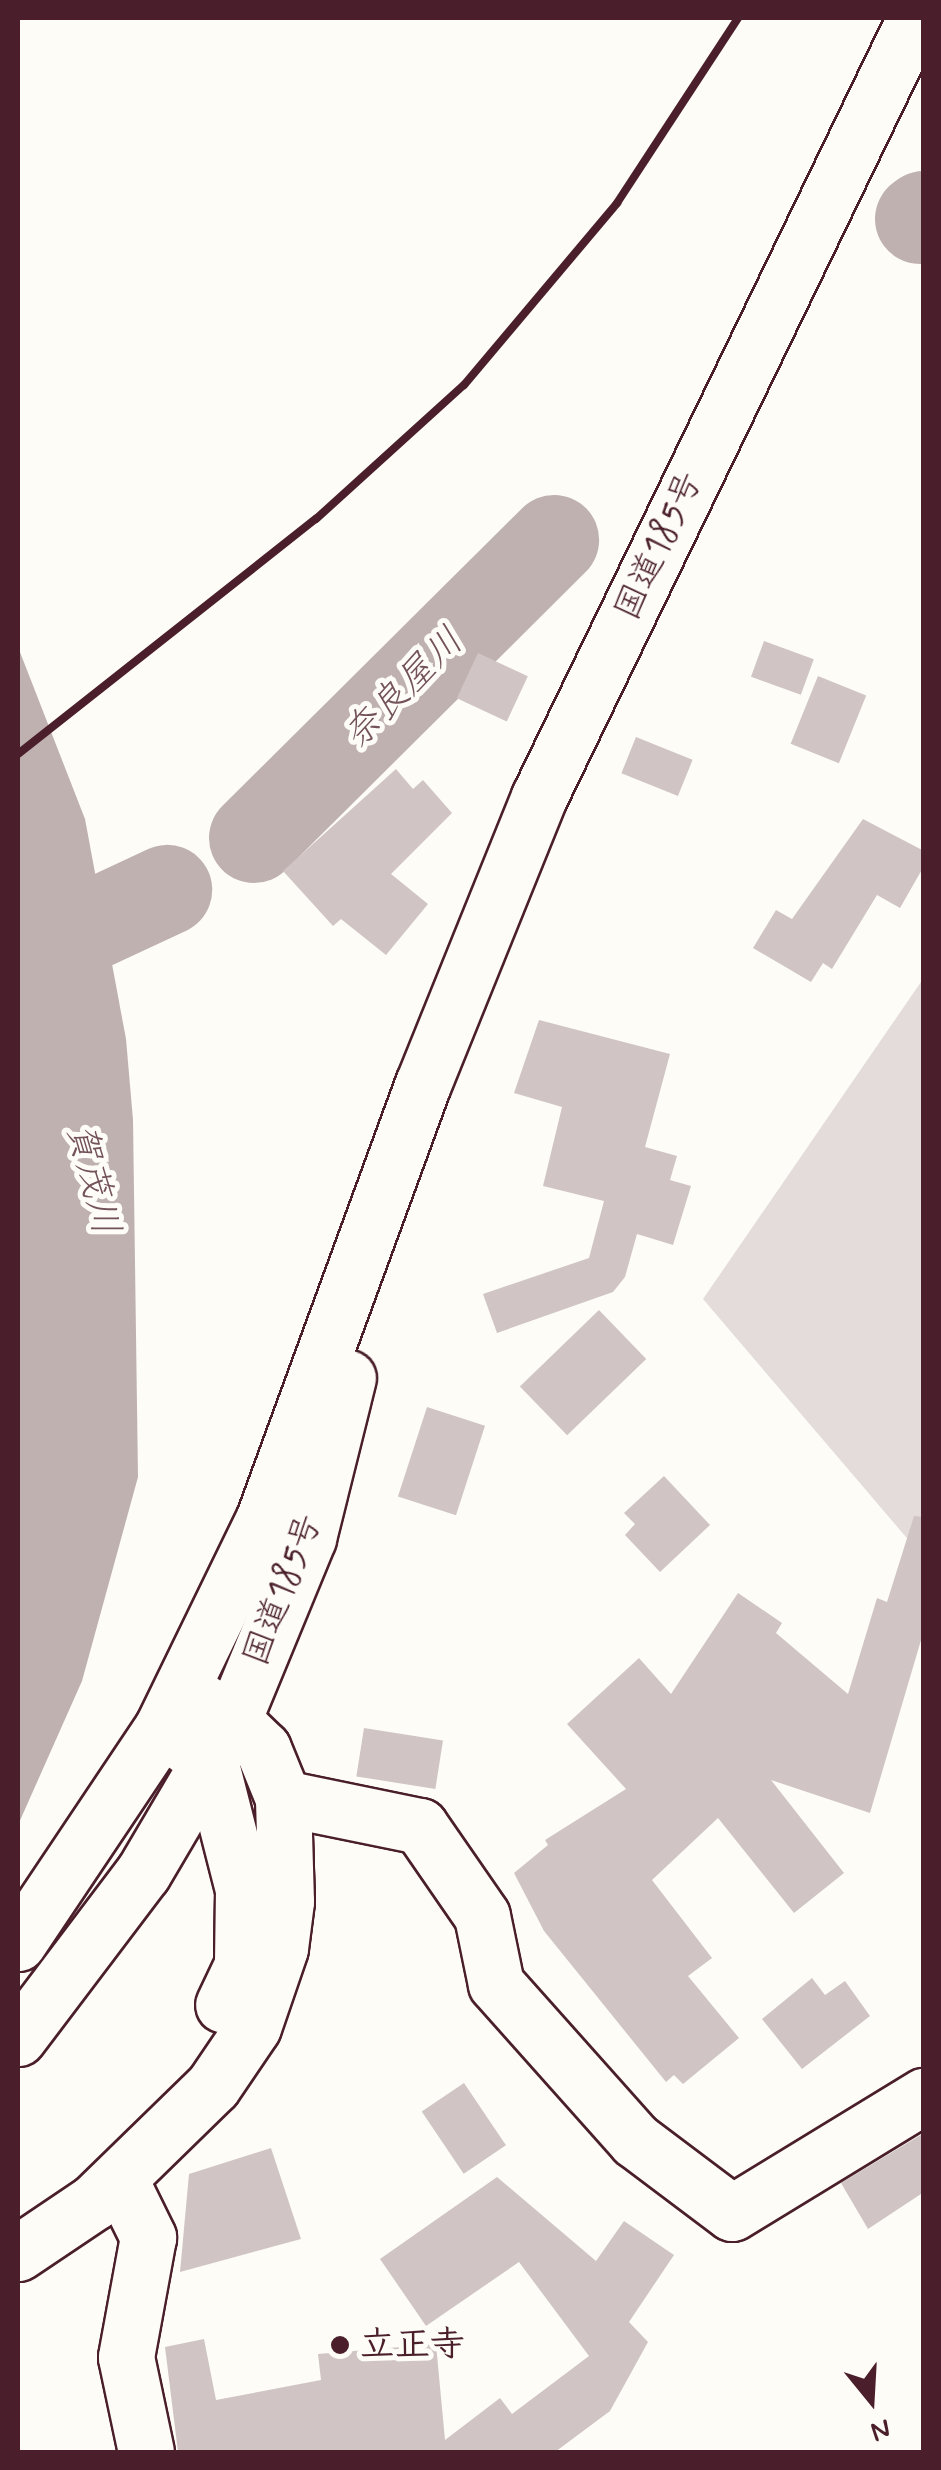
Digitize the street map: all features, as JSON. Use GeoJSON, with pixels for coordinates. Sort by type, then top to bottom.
{"type":"FeatureCollection","features":[{"type":"Feature","properties":{"kind":"main road","name":"国道185号"},"geometry":{"type":"LineString","coordinates":[[18,1943],[163,1725],[264,1518],[423,1084],[540,796],[915,18]]}},
{"type":"Feature","properties":{"kind":"main road","name":"国道185号"},"geometry":{"type":"LineString","coordinates":[[18,2038],[144,1873],[222,1742],[308,1538],[423,1084]]}},
{"type":"Feature","properties":{"kind":"main road"},"geometry":{"type":"LineString","coordinates":[[18,2253],[107,2191],[213,2086],[253,2027],[280,1948],[286,1900],[283,1798],[263,1749],[163,1725]]}},
{"type":"Feature","properties":{"kind":"main road"},"geometry":{"type":"LineString","coordinates":[[107,2191],[197,2057],[242,1965],[243,1890],[222,1742]]}},
{"type":"Feature","properties":{"kind":"main road"},"geometry":{"type":"LineString","coordinates":[[283,1798],[420,1826],[482,1916],[496,1984],[634,2140],[732,2213],[924,2096]]}},
{"type":"Feature","properties":{"kind":"main road"},"geometry":{"type":"LineString","coordinates":[[107,2191],[148,2237],[126,2357],[146,2452]]}},
{"type":"Feature","properties":{"kind":"shaded area"},"geometry":{"type":"Polygon","coordinates":[[[923,979],[923,1557],[703,1299],[923,979]]]}},
{"type":"Feature","properties":{"kind":"water","name":"賀茂川"},"geometry":{"type":"Polygon","coordinates":[[[18,647],[85,819],[126,1039],[133,1120],[138,1477],[82,1681],[18,1825],[18,647]]]}},
{"type":"Feature","properties":{"kind":"building"},"geometry":{"type":"Polygon","coordinates":[[[764,641],[814,659],[801,695],[751,677],[764,641]]]}},
{"type":"Feature","properties":{"kind":"building"},"geometry":{"type":"Polygon","coordinates":[[[478,653],[528,676],[507,722],[457,698],[478,653]]]}},
{"type":"Feature","properties":{"kind":"building"},"geometry":{"type":"Polygon","coordinates":[[[818,676],[866,695],[839,763],[791,744],[818,676]]]}},
{"type":"Feature","properties":{"kind":"building"},"geometry":{"type":"Polygon","coordinates":[[[636,737],[693,760],[678,796],[621,773],[636,737]]]}},
{"type":"Feature","properties":{"kind":"building"},"geometry":{"type":"Polygon","coordinates":[[[396,769],[413,789],[423,780],[452,813],[391,874],[428,904],[386,955],[341,919],[333,926],[283,871],[396,769]]]}},
{"type":"Feature","properties":{"kind":"building"},"geometry":{"type":"Polygon","coordinates":[[[863,819],[924,851],[924,866],[900,908],[877,895],[832,969],[823,963],[811,982],[753,948],[776,910],[792,919],[863,819]]]}},
{"type":"Feature","properties":{"kind":"building"},"geometry":{"type":"Polygon","coordinates":[[[539,1020],[670,1054],[645,1147],[677,1156],[670,1180],[691,1186],[673,1245],[637,1234],[625,1277],[613,1292],[497,1333],[483,1294],[589,1258],[604,1201],[543,1186],[562,1107],[514,1093],[539,1020]]]}},
{"type":"Feature","properties":{"kind":"building"},"geometry":{"type":"Polygon","coordinates":[[[599,1310],[646,1359],[567,1435],[520,1386],[599,1310]]]}},
{"type":"Feature","properties":{"kind":"building"},"geometry":{"type":"Polygon","coordinates":[[[427,1407],[485,1426],[456,1515],[398,1496],[427,1407]]]}},
{"type":"Feature","properties":{"kind":"building"},"geometry":{"type":"Polygon","coordinates":[[[664,1476],[710,1525],[660,1572],[625,1535],[635,1524],[624,1513],[664,1476]]]}},
{"type":"Feature","properties":{"kind":"building"},"geometry":{"type":"Polygon","coordinates":[[[914,1516],[924,1517],[924,1630],[870,1813],[771,1780],[844,1873],[794,1913],[718,1818],[652,1880],[712,1958],[688,1976],[739,2038],[683,2084],[674,2075],[666,2082],[544,1931],[514,1873],[548,1845],[545,1840],[626,1789],[567,1724],[639,1658],[671,1694],[738,1593],[782,1623],[776,1633],[848,1694],[877,1598],[887,1602],[914,1516]]]}},
{"type":"Feature","properties":{"kind":"building"},"geometry":{"type":"Polygon","coordinates":[[[364,1728],[443,1741],[435,1789],[356,1776],[364,1728]]]}},
{"type":"Feature","properties":{"kind":"building"},"geometry":{"type":"Polygon","coordinates":[[[812,1978],[825,1995],[845,1981],[870,2016],[802,2069],[762,2019],[812,1978]]]}},
{"type":"Feature","properties":{"kind":"building"},"geometry":{"type":"Polygon","coordinates":[[[464,2083],[506,2145],[464,2174],[422,2112],[464,2083]]]}},
{"type":"Feature","properties":{"kind":"building"},"geometry":{"type":"Polygon","coordinates":[[[924,2133],[924,2192],[868,2229],[841,2183],[924,2133]]]}},
{"type":"Feature","properties":{"kind":"building"},"geometry":{"type":"Polygon","coordinates":[[[271,2148],[301,2239],[180,2272],[189,2174],[271,2148]]]}},
{"type":"Feature","properties":{"kind":"building"},"geometry":{"type":"Polygon","coordinates":[[[497,2177],[596,2261],[624,2221],[674,2255],[629,2322],[648,2342],[610,2411],[555,2452],[178,2452],[165,2347],[204,2339],[216,2400],[321,2380],[318,2354],[436,2344],[445,2440],[500,2398],[512,2414],[589,2356],[519,2262],[426,2326],[380,2259],[497,2177]]]}},
{"type":"Feature","properties":{"kind":"waterway","name":"奈良屋川"},"geometry":{"type":"LineString","coordinates":[[920,219],[924,216]]}},
{"type":"Feature","properties":{"kind":"waterway","name":"奈良屋川"},"geometry":{"type":"LineString","coordinates":[[254,838],[554,540]]}},
{"type":"Feature","properties":{"kind":"waterway","name":"奈良屋川"},"geometry":{"type":"LineString","coordinates":[[34,952],[167,890]]}},
{"type":"Feature","properties":{"kind":"railway"},"geometry":{"type":"LineString","coordinates":[[18,754],[316,519],[464,385],[617,203],[738,18]]}},
{"type":"Feature","properties":{"kind":"place","name":"立正寺"},"geometry":{"type":"Point","coordinates":[340,2345]}}]}
